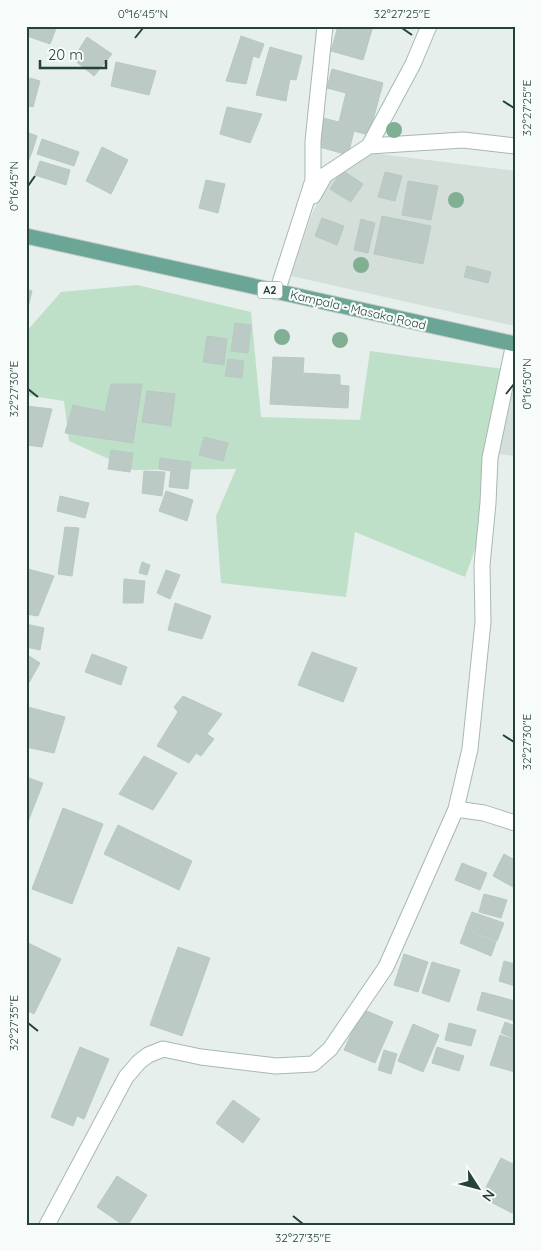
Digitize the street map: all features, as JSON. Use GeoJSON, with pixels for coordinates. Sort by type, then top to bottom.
{"type":"FeatureCollection","features":[{"type":"Feature","properties":{"kind":"main road","name":"Kampala - Masaka Road"},"geometry":{"type":"LineString","coordinates":[[26,236],[514,343]]}},
{"type":"Feature","properties":{"kind":"street"},"geometry":{"type":"LineString","coordinates":[[277,292],[313,180],[313,141],[325,26]]}},
{"type":"Feature","properties":{"kind":"street"},"geometry":{"type":"LineString","coordinates":[[303,212],[326,175],[369,146],[413,64],[429,26]]}},
{"type":"Feature","properties":{"kind":"street"},"geometry":{"type":"LineString","coordinates":[[369,146],[463,140],[515,146]]}},
{"type":"Feature","properties":{"kind":"street"},"geometry":{"type":"LineString","coordinates":[[47,1225],[126,1077],[148,1054],[163,1049],[201,1057],[276,1066],[313,1064],[330,1049],[386,966],[456,809],[470,749],[483,622],[482,565],[490,458],[514,343]]}},
{"type":"Feature","properties":{"kind":"street"},"geometry":{"type":"LineString","coordinates":[[456,809],[484,813],[515,823]]}},
{"type":"Feature","properties":{"kind":"shaded area"},"geometry":{"type":"Polygon","coordinates":[[[372,153],[515,171],[515,326],[291,276],[311,216],[331,175],[372,153]]]}},
{"type":"Feature","properties":{"kind":"shaded area"},"geometry":{"type":"Polygon","coordinates":[[[515,381],[515,456],[498,454],[496,433],[515,381]]]}},
{"type":"Feature","properties":{"kind":"green space"},"geometry":{"type":"Polygon","coordinates":[[[137,285],[251,312],[261,417],[360,420],[370,351],[504,369],[486,440],[491,506],[465,577],[355,532],[346,597],[221,583],[216,516],[236,469],[133,470],[69,441],[64,401],[26,395],[26,332],[61,292],[137,285]]]}},
{"type":"Feature","properties":{"kind":"building"},"geometry":{"type":"Polygon","coordinates":[[[31,26],[57,26],[50,44],[27,36],[31,26]]]}},
{"type":"Feature","properties":{"kind":"building"},"geometry":{"type":"Polygon","coordinates":[[[338,26],[373,26],[363,60],[331,51],[338,26]]]}},
{"type":"Feature","properties":{"kind":"building"},"geometry":{"type":"Polygon","coordinates":[[[241,36],[264,44],[259,58],[253,56],[246,84],[226,81],[241,36]]]}},
{"type":"Feature","properties":{"kind":"building"},"geometry":{"type":"Polygon","coordinates":[[[87,37],[112,54],[94,76],[73,59],[87,37]]]}},
{"type":"Feature","properties":{"kind":"building"},"geometry":{"type":"Polygon","coordinates":[[[270,47],[302,56],[296,80],[290,79],[286,101],[256,95],[270,47]]]}},
{"type":"Feature","properties":{"kind":"building"},"geometry":{"type":"Polygon","coordinates":[[[116,62],[156,71],[149,95],[111,86],[116,62]]]}},
{"type":"Feature","properties":{"kind":"building"},"geometry":{"type":"Polygon","coordinates":[[[332,69],[383,83],[369,135],[354,131],[348,155],[316,146],[323,118],[339,122],[346,93],[327,88],[332,69]]]}},
{"type":"Feature","properties":{"kind":"building"},"geometry":{"type":"Polygon","coordinates":[[[30,78],[40,81],[33,107],[26,105],[26,92],[30,78]]]}},
{"type":"Feature","properties":{"kind":"building"},"geometry":{"type":"Polygon","coordinates":[[[227,107],[262,114],[250,143],[220,134],[227,107]]]}},
{"type":"Feature","properties":{"kind":"building"},"geometry":{"type":"Polygon","coordinates":[[[26,132],[37,136],[33,149],[26,147],[26,132]]]}},
{"type":"Feature","properties":{"kind":"building"},"geometry":{"type":"Polygon","coordinates":[[[42,139],[79,152],[74,166],[37,154],[42,139]]]}},
{"type":"Feature","properties":{"kind":"building"},"geometry":{"type":"Polygon","coordinates":[[[26,147],[33,149],[28,162],[26,161],[26,147]]]}},
{"type":"Feature","properties":{"kind":"building"},"geometry":{"type":"Polygon","coordinates":[[[102,147],[128,160],[111,194],[86,181],[102,147]]]}},
{"type":"Feature","properties":{"kind":"building"},"geometry":{"type":"Polygon","coordinates":[[[40,161],[70,170],[66,185],[35,175],[40,161]]]}},
{"type":"Feature","properties":{"kind":"building"},"geometry":{"type":"Polygon","coordinates":[[[342,170],[363,184],[351,202],[330,189],[342,170]]]}},
{"type":"Feature","properties":{"kind":"building"},"geometry":{"type":"Polygon","coordinates":[[[385,172],[402,176],[395,201],[378,197],[385,172]]]}},
{"type":"Feature","properties":{"kind":"building"},"geometry":{"type":"Polygon","coordinates":[[[206,180],[225,184],[218,213],[199,208],[206,180]]]}},
{"type":"Feature","properties":{"kind":"building"},"geometry":{"type":"Polygon","coordinates":[[[408,181],[438,186],[431,220],[402,215],[408,181]]]}},
{"type":"Feature","properties":{"kind":"building"},"geometry":{"type":"Polygon","coordinates":[[[382,216],[431,226],[423,264],[374,254],[382,216]]]}},
{"type":"Feature","properties":{"kind":"building"},"geometry":{"type":"Polygon","coordinates":[[[322,218],[344,226],[337,245],[315,236],[322,218]]]}},
{"type":"Feature","properties":{"kind":"building"},"geometry":{"type":"Polygon","coordinates":[[[361,219],[375,223],[368,253],[354,250],[361,219]]]}},
{"type":"Feature","properties":{"kind":"building"},"geometry":{"type":"Polygon","coordinates":[[[467,266],[491,272],[488,283],[464,277],[467,266]]]}},
{"type":"Feature","properties":{"kind":"building"},"geometry":{"type":"Polygon","coordinates":[[[26,289],[32,291],[26,315],[26,289]]]}},
{"type":"Feature","properties":{"kind":"building"},"geometry":{"type":"Polygon","coordinates":[[[235,323],[251,325],[248,353],[231,351],[235,323]]]}},
{"type":"Feature","properties":{"kind":"building"},"geometry":{"type":"Polygon","coordinates":[[[207,336],[227,339],[224,365],[203,362],[207,336]]]}},
{"type":"Feature","properties":{"kind":"building"},"geometry":{"type":"Polygon","coordinates":[[[273,357],[304,358],[303,373],[340,375],[340,385],[349,386],[348,408],[270,404],[273,357]]]}},
{"type":"Feature","properties":{"kind":"building"},"geometry":{"type":"Polygon","coordinates":[[[228,359],[244,361],[242,378],[225,376],[228,359]]]}},
{"type":"Feature","properties":{"kind":"building"},"geometry":{"type":"Polygon","coordinates":[[[111,384],[142,384],[133,443],[65,433],[73,405],[105,412],[111,384]]]}},
{"type":"Feature","properties":{"kind":"building"},"geometry":{"type":"Polygon","coordinates":[[[147,391],[175,394],[171,426],[142,422],[147,391]]]}},
{"type":"Feature","properties":{"kind":"building"},"geometry":{"type":"Polygon","coordinates":[[[26,406],[52,409],[42,447],[26,445],[26,406]]]}},
{"type":"Feature","properties":{"kind":"building"},"geometry":{"type":"Polygon","coordinates":[[[204,437],[228,443],[223,461],[199,455],[204,437]]]}},
{"type":"Feature","properties":{"kind":"building"},"geometry":{"type":"Polygon","coordinates":[[[111,450],[133,453],[130,472],[108,469],[111,450]]]}},
{"type":"Feature","properties":{"kind":"building"},"geometry":{"type":"Polygon","coordinates":[[[160,458],[191,462],[188,489],[169,487],[171,471],[159,469],[160,458]]]}},
{"type":"Feature","properties":{"kind":"building"},"geometry":{"type":"Polygon","coordinates":[[[144,471],[165,472],[162,496],[142,493],[144,471]]]}},
{"type":"Feature","properties":{"kind":"building"},"geometry":{"type":"Polygon","coordinates":[[[166,491],[193,500],[187,521],[159,511],[166,491]]]}},
{"type":"Feature","properties":{"kind":"building"},"geometry":{"type":"Polygon","coordinates":[[[60,496],[89,503],[85,518],[57,511],[60,496]]]}},
{"type":"Feature","properties":{"kind":"building"},"geometry":{"type":"Polygon","coordinates":[[[65,527],[79,528],[72,576],[58,574],[65,527]]]}},
{"type":"Feature","properties":{"kind":"building"},"geometry":{"type":"Polygon","coordinates":[[[142,562],[150,565],[147,575],[139,573],[142,562]]]}},
{"type":"Feature","properties":{"kind":"building"},"geometry":{"type":"Polygon","coordinates":[[[28,569],[54,576],[38,616],[26,614],[26,575],[28,569]]]}},
{"type":"Feature","properties":{"kind":"building"},"geometry":{"type":"Polygon","coordinates":[[[166,570],[180,575],[170,599],[157,593],[166,570]]]}},
{"type":"Feature","properties":{"kind":"building"},"geometry":{"type":"Polygon","coordinates":[[[124,579],[145,581],[143,603],[123,603],[124,579]]]}},
{"type":"Feature","properties":{"kind":"building"},"geometry":{"type":"Polygon","coordinates":[[[175,603],[211,616],[202,639],[168,630],[175,603]]]}},
{"type":"Feature","properties":{"kind":"building"},"geometry":{"type":"Polygon","coordinates":[[[26,624],[44,628],[40,650],[26,647],[26,624]]]}},
{"type":"Feature","properties":{"kind":"building"},"geometry":{"type":"Polygon","coordinates":[[[312,652],[357,668],[343,702],[298,685],[312,652]]]}},
{"type":"Feature","properties":{"kind":"building"},"geometry":{"type":"Polygon","coordinates":[[[26,654],[40,663],[26,688],[26,654]]]}},
{"type":"Feature","properties":{"kind":"building"},"geometry":{"type":"Polygon","coordinates":[[[92,654],[127,667],[121,685],[85,672],[92,654]]]}},
{"type":"Feature","properties":{"kind":"building"},"geometry":{"type":"Polygon","coordinates":[[[183,696],[222,714],[207,734],[214,739],[201,756],[196,753],[189,763],[157,746],[178,712],[174,707],[183,696]]]}},
{"type":"Feature","properties":{"kind":"building"},"geometry":{"type":"Polygon","coordinates":[[[28,707],[65,717],[54,753],[26,747],[28,707]]]}},
{"type":"Feature","properties":{"kind":"building"},"geometry":{"type":"Polygon","coordinates":[[[144,756],[177,773],[153,810],[119,794],[144,756]]]}},
{"type":"Feature","properties":{"kind":"building"},"geometry":{"type":"Polygon","coordinates":[[[26,777],[43,783],[26,827],[26,777]]]}},
{"type":"Feature","properties":{"kind":"building"},"geometry":{"type":"Polygon","coordinates":[[[63,808],[103,824],[72,904],[32,889],[63,808]]]}},
{"type":"Feature","properties":{"kind":"building"},"geometry":{"type":"Polygon","coordinates":[[[118,825],[192,861],[179,890],[104,854],[118,825]]]}},
{"type":"Feature","properties":{"kind":"building"},"geometry":{"type":"Polygon","coordinates":[[[504,854],[515,860],[515,888],[493,876],[504,854]]]}},
{"type":"Feature","properties":{"kind":"building"},"geometry":{"type":"Polygon","coordinates":[[[462,863],[487,873],[480,890],[455,880],[462,863]]]}},
{"type":"Feature","properties":{"kind":"building"},"geometry":{"type":"Polygon","coordinates":[[[484,894],[507,900],[501,918],[479,912],[484,894]]]}},
{"type":"Feature","properties":{"kind":"building"},"geometry":{"type":"Polygon","coordinates":[[[472,912],[504,923],[497,941],[465,929],[472,912]]]}},
{"type":"Feature","properties":{"kind":"building"},"geometry":{"type":"Polygon","coordinates":[[[465,930],[496,942],[491,956],[460,943],[465,930]]]}},
{"type":"Feature","properties":{"kind":"building"},"geometry":{"type":"Polygon","coordinates":[[[26,942],[61,959],[34,1014],[26,1010],[26,942]]]}},
{"type":"Feature","properties":{"kind":"building"},"geometry":{"type":"Polygon","coordinates":[[[178,947],[210,958],[182,1036],[150,1025],[178,947]]]}},
{"type":"Feature","properties":{"kind":"building"},"geometry":{"type":"Polygon","coordinates":[[[404,954],[428,962],[418,992],[394,985],[404,954]]]}},
{"type":"Feature","properties":{"kind":"building"},"geometry":{"type":"Polygon","coordinates":[[[504,961],[515,964],[515,986],[499,981],[504,961]]]}},
{"type":"Feature","properties":{"kind":"building"},"geometry":{"type":"Polygon","coordinates":[[[432,962],[460,970],[449,1002],[422,993],[432,962]]]}},
{"type":"Feature","properties":{"kind":"building"},"geometry":{"type":"Polygon","coordinates":[[[482,992],[515,1001],[515,1021],[477,1010],[482,992]]]}},
{"type":"Feature","properties":{"kind":"building"},"geometry":{"type":"Polygon","coordinates":[[[362,1009],[393,1022],[375,1063],[344,1050],[362,1009]]]}},
{"type":"Feature","properties":{"kind":"building"},"geometry":{"type":"Polygon","coordinates":[[[505,1022],[515,1026],[515,1039],[501,1033],[505,1022]]]}},
{"type":"Feature","properties":{"kind":"building"},"geometry":{"type":"Polygon","coordinates":[[[449,1023],[476,1030],[471,1046],[445,1040],[449,1023]]]}},
{"type":"Feature","properties":{"kind":"building"},"geometry":{"type":"Polygon","coordinates":[[[413,1024],[439,1035],[423,1072],[398,1061],[413,1024]]]}},
{"type":"Feature","properties":{"kind":"building"},"geometry":{"type":"Polygon","coordinates":[[[500,1035],[515,1040],[515,1072],[490,1065],[500,1035]]]}},
{"type":"Feature","properties":{"kind":"building"},"geometry":{"type":"Polygon","coordinates":[[[80,1047],[109,1059],[84,1119],[77,1116],[73,1126],[51,1117],[80,1047]]]}},
{"type":"Feature","properties":{"kind":"building"},"geometry":{"type":"Polygon","coordinates":[[[437,1047],[464,1056],[459,1071],[432,1063],[437,1047]]]}},
{"type":"Feature","properties":{"kind":"building"},"geometry":{"type":"Polygon","coordinates":[[[384,1050],[397,1054],[391,1074],[378,1070],[384,1050]]]}},
{"type":"Feature","properties":{"kind":"building"},"geometry":{"type":"Polygon","coordinates":[[[233,1100],[260,1119],[243,1143],[216,1123],[233,1100]]]}},
{"type":"Feature","properties":{"kind":"building"},"geometry":{"type":"Polygon","coordinates":[[[501,1158],[515,1165],[515,1207],[512,1213],[481,1197],[501,1158]]]}},
{"type":"Feature","properties":{"kind":"building"},"geometry":{"type":"Polygon","coordinates":[[[117,1176],[147,1195],[128,1225],[123,1225],[97,1207],[117,1176]]]}}]}
